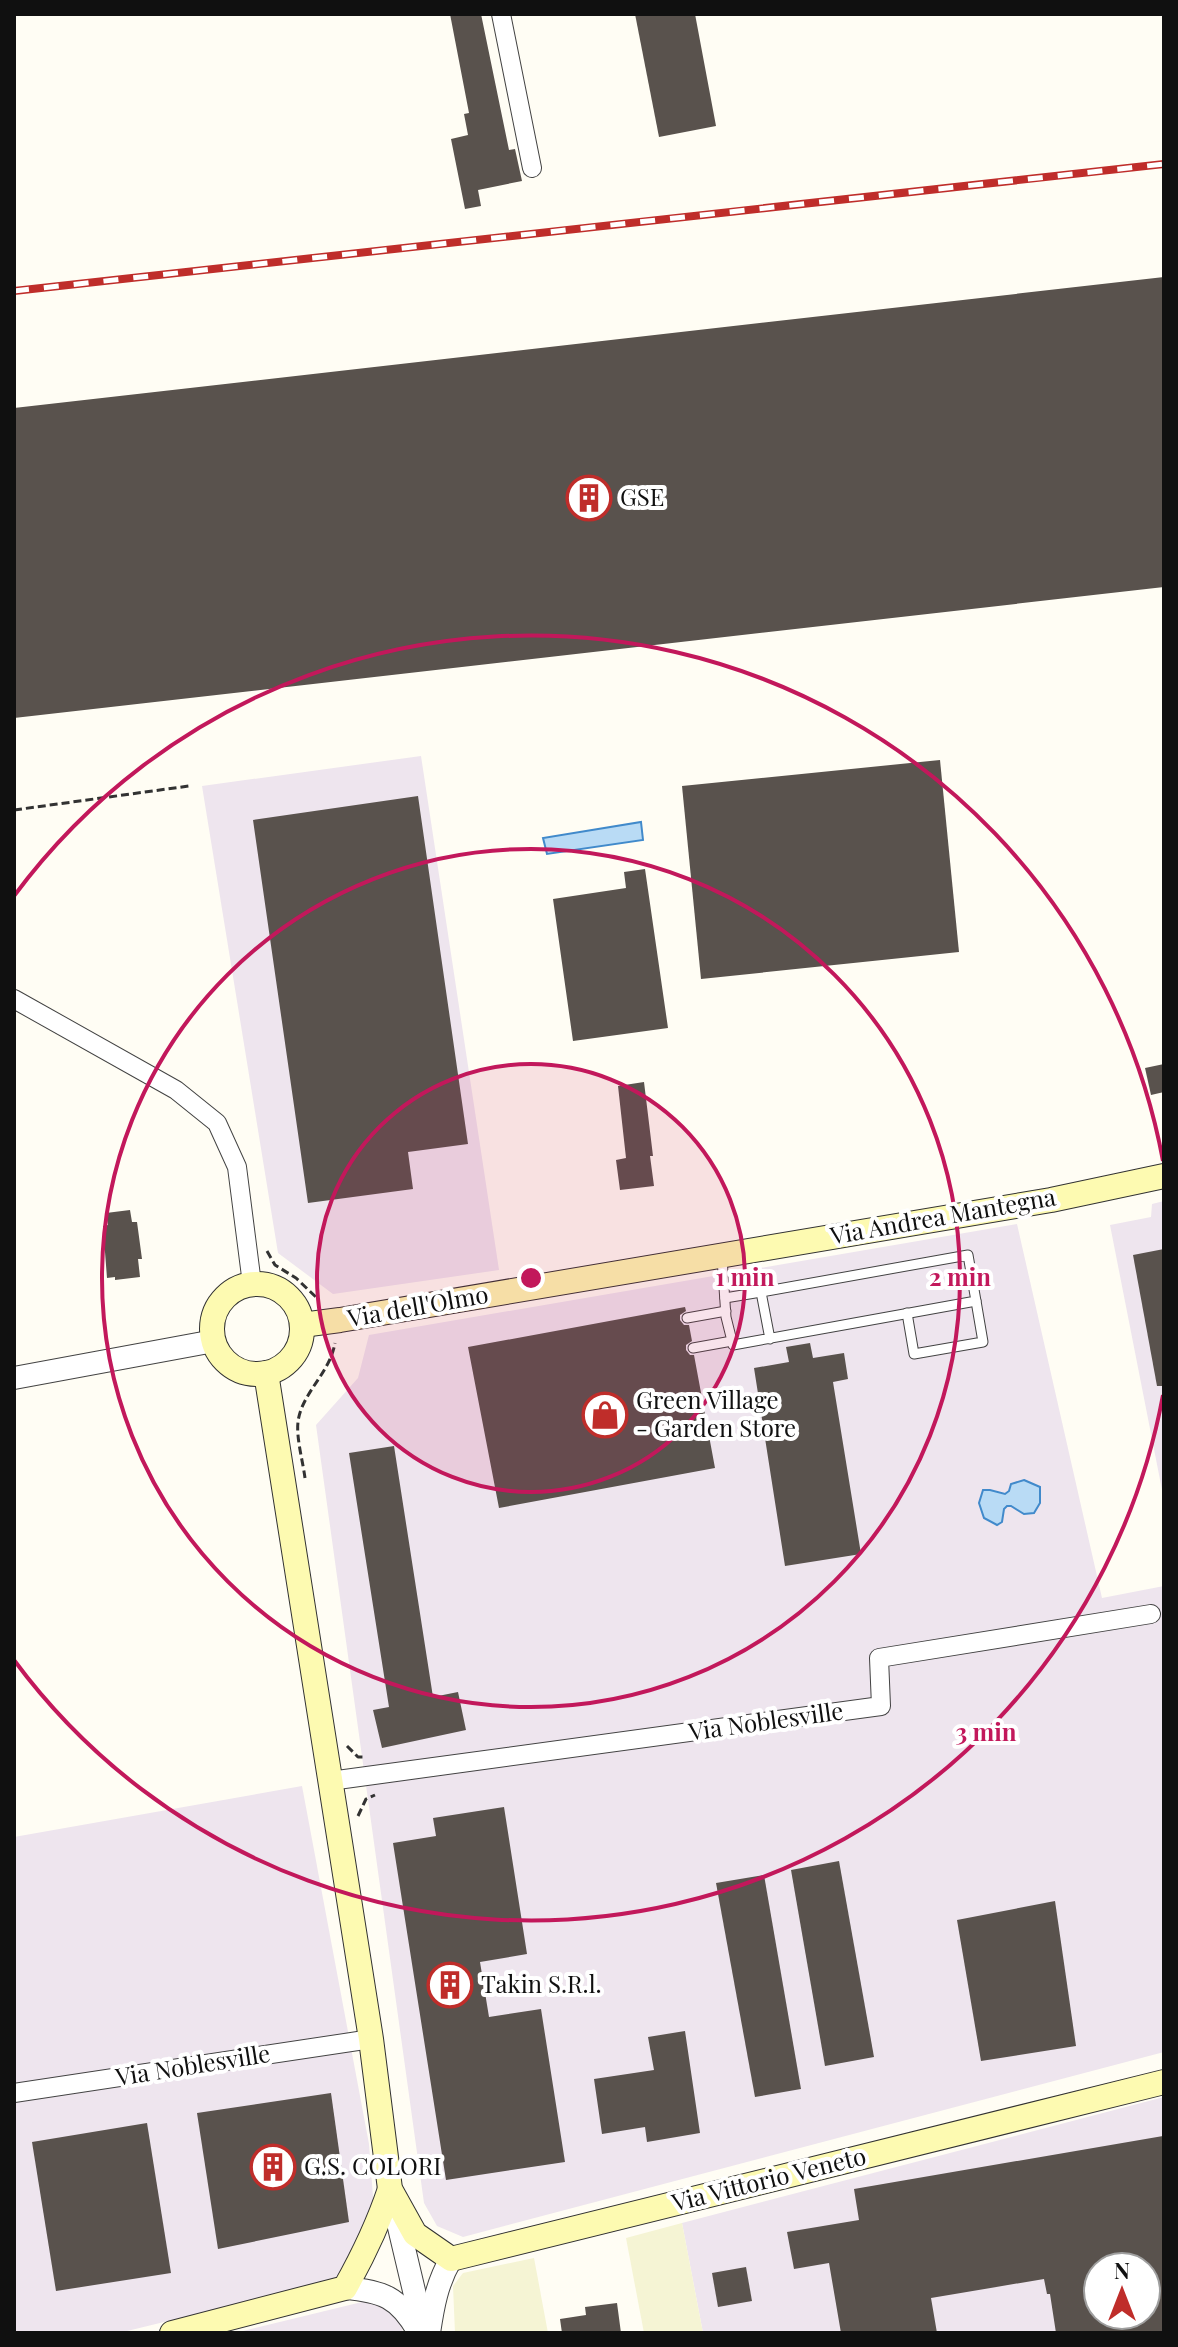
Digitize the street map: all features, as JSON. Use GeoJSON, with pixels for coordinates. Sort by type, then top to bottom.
{"type":"FeatureCollection","features":[{"type":"Feature","properties":{"kind":"main road","name":"Via Andrea Mantegna"},"geometry":{"type":"LineString","coordinates":[[722,1254],[1051,1200],[1164,1176]]}},
{"type":"Feature","properties":{"kind":"main road","name":"Via dell'Olmo"},"geometry":{"type":"LineString","coordinates":[[302,1325],[722,1254]]}},
{"type":"Feature","properties":{"kind":"main road"},"geometry":{"type":"LineString","coordinates":[[252,1284],[270,1286],[286,1294],[297,1307],[302,1325],[300,1343],[290,1359],[266,1373],[234,1367],[218,1351],[214,1341],[213,1322],[220,1303],[234,1290],[252,1284]]}},
{"type":"Feature","properties":{"kind":"main road"},"geometry":{"type":"LineString","coordinates":[[266,1373],[371,2039],[390,2189],[415,2234],[451,2259]]}},
{"type":"Feature","properties":{"kind":"main road","name":"Via Vittorio Veneto"},"geometry":{"type":"LineString","coordinates":[[451,2259],[1164,2082]]}},
{"type":"Feature","properties":{"kind":"main road"},"geometry":{"type":"LineString","coordinates":[[172,2333],[345,2288],[370,2242],[390,2189]]}},
{"type":"Feature","properties":{"kind":"street"},"geometry":{"type":"LineString","coordinates":[[501,14],[532,168]]}},
{"type":"Feature","properties":{"kind":"street"},"geometry":{"type":"LineString","coordinates":[[14,999],[176,1090],[217,1123],[237,1167],[252,1284]]}},
{"type":"Feature","properties":{"kind":"street"},"geometry":{"type":"LineString","coordinates":[[14,1378],[214,1341]]}},
{"type":"Feature","properties":{"kind":"street","name":"Via Noblesville"},"geometry":{"type":"LineString","coordinates":[[330,1781],[881,1706],[879,1658],[1151,1614]]}},
{"type":"Feature","properties":{"kind":"street","name":"Via Noblesville"},"geometry":{"type":"LineString","coordinates":[[14,2093],[371,2039]]}},
{"type":"Feature","properties":{"kind":"street"},"geometry":{"type":"LineString","coordinates":[[390,2189],[424,2333]]}},
{"type":"Feature","properties":{"kind":"street"},"geometry":{"type":"LineString","coordinates":[[424,2333],[442,2273],[451,2259]]}},
{"type":"Feature","properties":{"kind":"street"},"geometry":{"type":"LineString","coordinates":[[345,2288],[372,2290],[396,2301],[424,2333]]}},
{"type":"Feature","properties":{"kind":"lane"},"geometry":{"type":"LineString","coordinates":[[722,1254],[726,1311],[733,1345],[976,1301]]}},
{"type":"Feature","properties":{"kind":"lane"},"geometry":{"type":"LineString","coordinates":[[725,1298],[968,1255],[983,1342],[914,1354],[907,1313]]}},
{"type":"Feature","properties":{"kind":"lane"},"geometry":{"type":"LineString","coordinates":[[761,1292],[770,1339]]}},
{"type":"Feature","properties":{"kind":"lane"},"geometry":{"type":"LineString","coordinates":[[687,1318],[726,1311]]}},
{"type":"Feature","properties":{"kind":"lane"},"geometry":{"type":"LineString","coordinates":[[693,1348],[732,1341]]}},
{"type":"Feature","properties":{"kind":"path"},"geometry":{"type":"LineString","coordinates":[[14,810],[189,786]]}},
{"type":"Feature","properties":{"kind":"path"},"geometry":{"type":"LineString","coordinates":[[306,1484],[298,1422],[303,1405],[333,1356],[336,1338]]}},
{"type":"Feature","properties":{"kind":"path"},"geometry":{"type":"LineString","coordinates":[[345,1740],[348,1748],[358,1757],[374,1757]]}},
{"type":"Feature","properties":{"kind":"path"},"geometry":{"type":"LineString","coordinates":[[357,1816],[366,1799],[378,1793]]}},
{"type":"Feature","properties":{"kind":"shaded area"},"geometry":{"type":"Polygon","coordinates":[[[421,756],[499,1270],[333,1294],[278,1253],[202,786],[421,756]]]}},
{"type":"Feature","properties":{"kind":"shaded area"},"geometry":{"type":"Polygon","coordinates":[[[1164,1201],[1164,1500],[1110,1225],[1151,1217],[1152,1204],[1164,1201]]]}},
{"type":"Feature","properties":{"kind":"shaded area"},"geometry":{"type":"Polygon","coordinates":[[[1017,1224],[1102,1598],[1164,1586],[1164,2052],[463,2237],[437,2226],[424,2203],[316,1425],[358,1378],[369,1335],[1017,1224]]]}},
{"type":"Feature","properties":{"kind":"shaded area"},"geometry":{"type":"Polygon","coordinates":[[[302,1786],[369,2144],[374,2210],[336,2280],[119,2333],[14,2333],[14,1837],[302,1786]]]}},
{"type":"Feature","properties":{"kind":"shaded area"},"geometry":{"type":"Polygon","coordinates":[[[1164,2097],[1164,2333],[703,2333],[682,2223],[1164,2097]]]}},
{"type":"Feature","properties":{"kind":"shaded area"},"geometry":{"type":"Polygon","coordinates":[[[366,2301],[387,2307],[401,2324],[403,2333],[235,2333],[366,2301]]]}},
{"type":"Feature","properties":{"kind":"green space"},"geometry":{"type":"Polygon","coordinates":[[[682,2223],[703,2333],[644,2333],[626,2238],[682,2223]]]}},
{"type":"Feature","properties":{"kind":"green space"},"geometry":{"type":"Polygon","coordinates":[[[534,2258],[548,2333],[455,2333],[453,2286],[463,2273],[534,2258]]]}},
{"type":"Feature","properties":{"kind":"water"},"geometry":{"type":"Polygon","coordinates":[[[641,822],[643,840],[547,854],[543,838],[641,822]]]}},
{"type":"Feature","properties":{"kind":"water"},"geometry":{"type":"Polygon","coordinates":[[[1024,1480],[1040,1487],[1040,1503],[1034,1513],[1024,1514],[1007,1506],[1002,1522],[997,1525],[984,1518],[979,1503],[983,1490],[1005,1494],[1011,1484],[1024,1480]]]}},
{"type":"Feature","properties":{"kind":"building"},"geometry":{"type":"Polygon","coordinates":[[[450,14],[481,14],[509,150],[515,149],[522,181],[478,190],[481,206],[465,209],[451,139],[468,135],[464,114],[469,113],[450,14]]]}},
{"type":"Feature","properties":{"kind":"building"},"geometry":{"type":"Polygon","coordinates":[[[635,14],[695,14],[716,126],[659,137],[635,14]]]}},
{"type":"Feature","properties":{"kind":"building","name":"GSE"},"geometry":{"type":"Polygon","coordinates":[[[1164,277],[1164,587],[14,718],[14,408],[1164,277]]]}},
{"type":"Feature","properties":{"kind":"building"},"geometry":{"type":"Polygon","coordinates":[[[940,760],[959,952],[701,979],[682,786],[940,760]]]}},
{"type":"Feature","properties":{"kind":"building"},"geometry":{"type":"Polygon","coordinates":[[[418,796],[468,1144],[408,1152],[413,1189],[308,1203],[253,820],[418,796]]]}},
{"type":"Feature","properties":{"kind":"building"},"geometry":{"type":"Polygon","coordinates":[[[645,869],[668,1028],[573,1041],[553,899],[626,888],[624,872],[645,869]]]}},
{"type":"Feature","properties":{"kind":"building"},"geometry":{"type":"Polygon","coordinates":[[[1164,1064],[1164,1092],[1151,1095],[1145,1068],[1164,1064]]]}},
{"type":"Feature","properties":{"kind":"building"},"geometry":{"type":"Polygon","coordinates":[[[644,1082],[654,1186],[620,1190],[616,1160],[626,1158],[618,1086],[644,1082]]]}},
{"type":"Feature","properties":{"kind":"building"},"geometry":{"type":"Polygon","coordinates":[[[130,1210],[132,1222],[137,1222],[142,1259],[138,1259],[140,1277],[107,1278],[103,1226],[108,1225],[106,1213],[130,1210]]]}},
{"type":"Feature","properties":{"kind":"building"},"geometry":{"type":"Polygon","coordinates":[[[1164,1249],[1164,1386],[1157,1386],[1133,1255],[1164,1249]]]}},
{"type":"Feature","properties":{"kind":"building"},"geometry":{"type":"Polygon","coordinates":[[[685,1307],[680,1320],[684,1325],[689,1325],[692,1341],[686,1345],[686,1350],[694,1355],[715,1468],[499,1508],[468,1347],[685,1307]]]}},
{"type":"Feature","properties":{"kind":"building"},"geometry":{"type":"Polygon","coordinates":[[[810,1343],[813,1358],[844,1353],[848,1379],[833,1382],[861,1554],[785,1566],[754,1368],[789,1362],[786,1347],[810,1343]]]}},
{"type":"Feature","properties":{"kind":"building"},"geometry":{"type":"Polygon","coordinates":[[[394,1446],[433,1697],[458,1692],[466,1730],[382,1748],[373,1710],[389,1707],[349,1453],[394,1446]]]}},
{"type":"Feature","properties":{"kind":"building","name":"Takin S.R.l."},"geometry":{"type":"Polygon","coordinates":[[[504,1807],[527,1954],[480,1962],[489,2017],[541,2009],[565,2162],[446,2180],[393,1843],[436,1836],[433,1818],[504,1807]]]}},
{"type":"Feature","properties":{"kind":"building"},"geometry":{"type":"Polygon","coordinates":[[[839,1861],[874,2057],[825,2066],[791,1870],[839,1861]]]}},
{"type":"Feature","properties":{"kind":"building"},"geometry":{"type":"Polygon","coordinates":[[[764,1875],[801,2089],[755,2097],[716,1883],[764,1875]]]}},
{"type":"Feature","properties":{"kind":"building"},"geometry":{"type":"Polygon","coordinates":[[[1055,1901],[1076,2046],[981,2061],[957,1920],[1055,1901]]]}},
{"type":"Feature","properties":{"kind":"building"},"geometry":{"type":"Polygon","coordinates":[[[685,2031],[700,2133],[647,2142],[645,2127],[602,2134],[594,2079],[654,2070],[648,2037],[685,2031]]]}},
{"type":"Feature","properties":{"kind":"building","name":"G.S. COLORI"},"geometry":{"type":"Polygon","coordinates":[[[331,2093],[349,2222],[218,2249],[197,2113],[331,2093]]]}},
{"type":"Feature","properties":{"kind":"building"},"geometry":{"type":"Polygon","coordinates":[[[147,2123],[171,2273],[56,2291],[32,2142],[147,2123]]]}},
{"type":"Feature","properties":{"kind":"building"},"geometry":{"type":"Polygon","coordinates":[[[1163,2136],[1164,2333],[1056,2333],[1050,2294],[1047,2294],[1044,2279],[931,2298],[937,2333],[841,2333],[829,2263],[794,2269],[787,2232],[859,2220],[854,2189],[1163,2136]]]}},
{"type":"Feature","properties":{"kind":"building"},"geometry":{"type":"Polygon","coordinates":[[[746,2267],[752,2301],[718,2307],[712,2273],[746,2267]]]}},
{"type":"Feature","properties":{"kind":"building"},"geometry":{"type":"Polygon","coordinates":[[[617,2303],[621,2333],[562,2333],[560,2319],[586,2315],[585,2307],[617,2303]]]}},
{"type":"Feature","properties":{"kind":"railway"},"geometry":{"type":"LineString","coordinates":[[14,291],[1164,164]]}},
{"type":"Feature","properties":{"kind":"place","name":"GSE"},"geometry":{"type":"Point","coordinates":[589,498]}},
{"type":"Feature","properties":{"kind":"place","name":"Green Village - Garden Store"},"geometry":{"type":"Point","coordinates":[605,1415]}},
{"type":"Feature","properties":{"kind":"place","name":"Takin S.R.l."},"geometry":{"type":"Point","coordinates":[450,1985]}},
{"type":"Feature","properties":{"kind":"place","name":"G.S. COLORI"},"geometry":{"type":"Point","coordinates":[273,2167]}}]}
